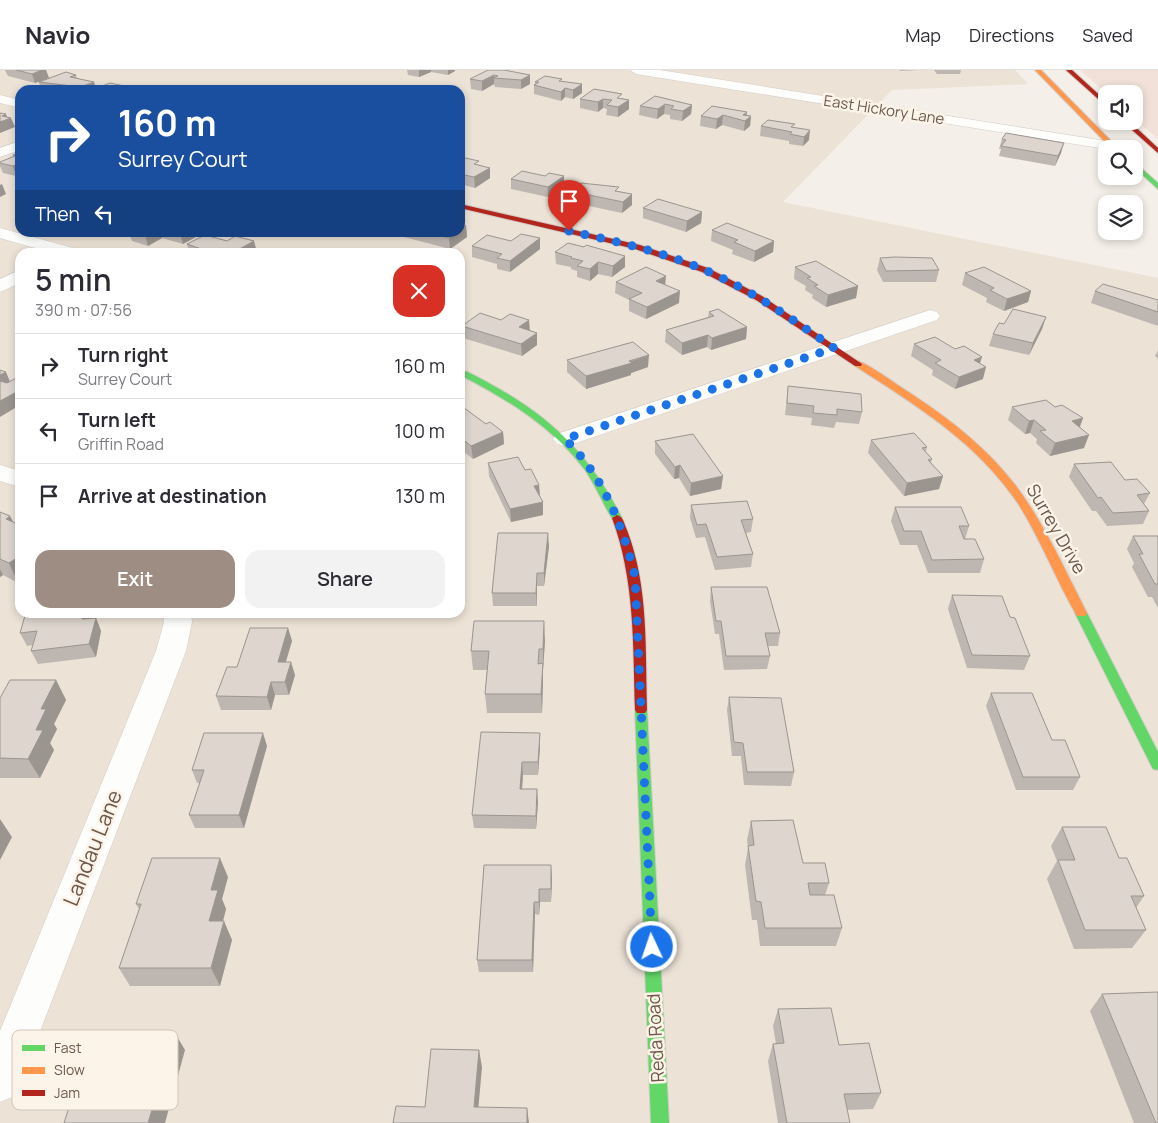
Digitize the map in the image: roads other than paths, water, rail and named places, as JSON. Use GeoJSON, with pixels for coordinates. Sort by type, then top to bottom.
{"type":"FeatureCollection","features":[{"type":"Feature","properties":{"kind":"street","name":"East Hickory Lane"},"geometry":{"type":"LineString","coordinates":[[636,70],[1098,145]]}},
{"type":"Feature","properties":{"kind":"street"},"geometry":{"type":"LineString","coordinates":[[1038,70],[1107,140]]}},
{"type":"Feature","properties":{"kind":"street"},"geometry":{"type":"LineString","coordinates":[[1069,70],[1098,97]]}},
{"type":"Feature","properties":{"kind":"street"},"geometry":{"type":"LineString","coordinates":[[0,99],[15,103]]}},
{"type":"Feature","properties":{"kind":"street"},"geometry":{"type":"LineString","coordinates":[[1135,130],[1158,151]]}},
{"type":"Feature","properties":{"kind":"street"},"geometry":{"type":"LineString","coordinates":[[0,153],[15,147]]}},
{"type":"Feature","properties":{"kind":"street","name":"East Hickory Lane"},"geometry":{"type":"LineString","coordinates":[[1143,150],[1158,151]]}},
{"type":"Feature","properties":{"kind":"street"},"geometry":{"type":"LineString","coordinates":[[1143,173],[1158,187]]}},
{"type":"Feature","properties":{"kind":"street","name":"Surrey Drive"},"geometry":{"type":"LineString","coordinates":[[465,207],[637,247],[692,265],[754,295],[948,424],[988,458],[1016,491],[1039,527],[1158,765]]}},
{"type":"Feature","properties":{"kind":"street"},"geometry":{"type":"LineString","coordinates":[[0,233],[53,248]]}},
{"type":"Feature","properties":{"kind":"street"},"geometry":{"type":"LineString","coordinates":[[0,286],[15,278]]}},
{"type":"Feature","properties":{"kind":"street"},"geometry":{"type":"LineString","coordinates":[[565,439],[930,316]]}},
{"type":"Feature","properties":{"kind":"street","name":"Reda Road"},"geometry":{"type":"LineString","coordinates":[[465,374],[504,393],[536,414],[565,439],[594,473],[610,500],[622,528],[635,576],[660,1123]]}},
{"type":"Feature","properties":{"kind":"street"},"geometry":{"type":"LineString","coordinates":[[0,472],[15,478]]}},
{"type":"Feature","properties":{"kind":"street","name":"Landau Lane"},"geometry":{"type":"LineString","coordinates":[[20,1030],[171,650],[178,618]]}},
{"type":"Feature","properties":{"kind":"street","name":"Landau Lane"},"geometry":{"type":"LineString","coordinates":[[0,1081],[12,1051]]}}]}
